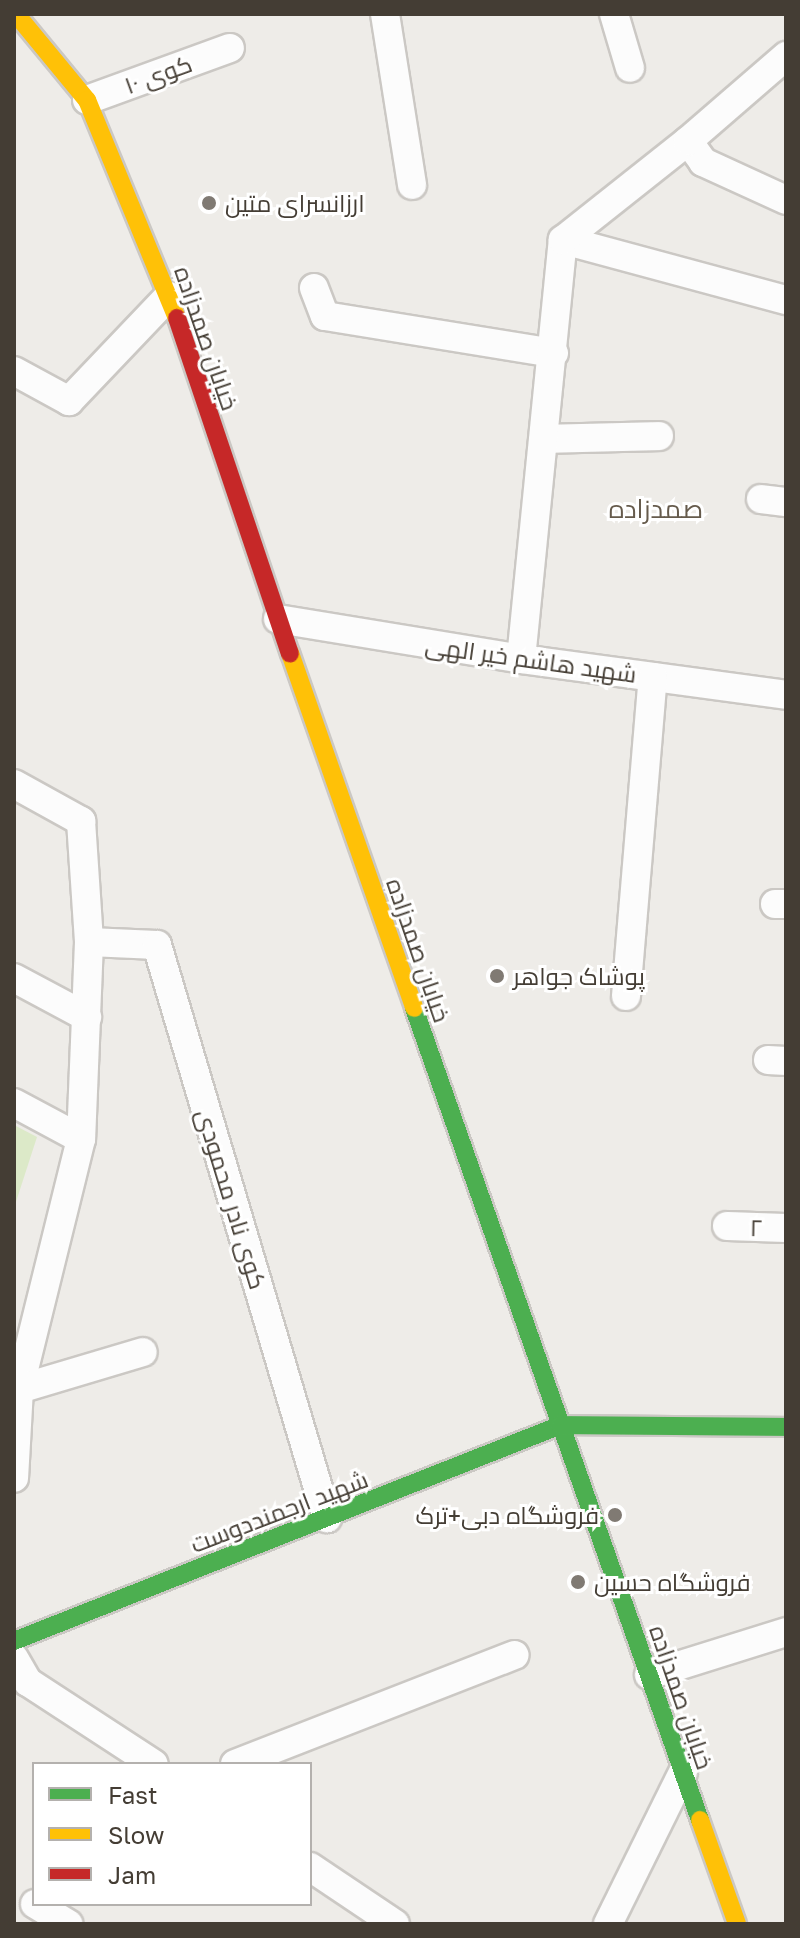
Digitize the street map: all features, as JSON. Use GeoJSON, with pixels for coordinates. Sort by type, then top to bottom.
{"type":"FeatureCollection","features":[{"type":"Feature","properties":{"kind":"main road","name":"خیابان صمدزاده"},"geometry":{"type":"LineString","coordinates":[[16,14],[87,100],[169,296],[278,619],[737,1924]]}},
{"type":"Feature","properties":{"kind":"main road"},"geometry":{"type":"LineString","coordinates":[[561,1425],[786,1427]]}},
{"type":"Feature","properties":{"kind":"main road","name":"شهید ارجمنددوست"},"geometry":{"type":"LineString","coordinates":[[14,1641],[561,1425]]}},
{"type":"Feature","properties":{"kind":"street"},"geometry":{"type":"LineString","coordinates":[[385,14],[412,185]]}},
{"type":"Feature","properties":{"kind":"street"},"geometry":{"type":"LineString","coordinates":[[614,14],[630,68]]}},
{"type":"Feature","properties":{"kind":"street","name":"کوی ۱۰"},"geometry":{"type":"LineString","coordinates":[[87,100],[230,48]]}},
{"type":"Feature","properties":{"kind":"street"},"geometry":{"type":"LineString","coordinates":[[521,659],[563,240],[688,141],[786,56]]}},
{"type":"Feature","properties":{"kind":"street"},"geometry":{"type":"LineString","coordinates":[[688,141],[703,162],[786,200]]}},
{"type":"Feature","properties":{"kind":"street"},"geometry":{"type":"LineString","coordinates":[[563,240],[786,300]]}},
{"type":"Feature","properties":{"kind":"street"},"geometry":{"type":"LineString","coordinates":[[314,288],[325,316],[554,353]]}},
{"type":"Feature","properties":{"kind":"street"},"geometry":{"type":"LineString","coordinates":[[14,371],[69,401],[169,296]]}},
{"type":"Feature","properties":{"kind":"street"},"geometry":{"type":"LineString","coordinates":[[545,439],[659,436]]}},
{"type":"Feature","properties":{"kind":"street","name":"شهید هاشم خیر الهی"},"geometry":{"type":"LineString","coordinates":[[278,619],[521,659],[786,695]]}},
{"type":"Feature","properties":{"kind":"street"},"geometry":{"type":"LineString","coordinates":[[626,996],[653,677]]}},
{"type":"Feature","properties":{"kind":"street"},"geometry":{"type":"LineString","coordinates":[[14,784],[81,821],[89,942],[81,1139],[19,1389],[14,1478]]}},
{"type":"Feature","properties":{"kind":"street","name":"کوی نادر محمودی"},"geometry":{"type":"LineString","coordinates":[[89,942],[157,945],[327,1518]]}},
{"type":"Feature","properties":{"kind":"street"},"geometry":{"type":"LineString","coordinates":[[14,978],[87,1017]]}},
{"type":"Feature","properties":{"kind":"street"},"geometry":{"type":"LineString","coordinates":[[14,1103],[81,1139]]}},
{"type":"Feature","properties":{"kind":"street","name":"۲"},"geometry":{"type":"LineString","coordinates":[[727,1226],[786,1228]]}},
{"type":"Feature","properties":{"kind":"street"},"geometry":{"type":"LineString","coordinates":[[19,1389],[143,1352]]}},
{"type":"Feature","properties":{"kind":"street"},"geometry":{"type":"LineString","coordinates":[[649,1675],[786,1632]]}},
{"type":"Feature","properties":{"kind":"street"},"geometry":{"type":"LineString","coordinates":[[240,1762],[514,1655]]}},
{"type":"Feature","properties":{"kind":"street"},"geometry":{"type":"LineString","coordinates":[[14,1658],[28,1682],[151,1762]]}},
{"type":"Feature","properties":{"kind":"street"},"geometry":{"type":"LineString","coordinates":[[608,1924],[683,1772]]}},
{"type":"Feature","properties":{"kind":"street"},"geometry":{"type":"LineString","coordinates":[[312,1868],[395,1924]]}},
{"type":"Feature","properties":{"kind":"street"},"geometry":{"type":"LineString","coordinates":[[14,1892],[32,1903]]}},
{"type":"Feature","properties":{"kind":"street"},"geometry":{"type":"LineString","coordinates":[[37,1906],[68,1924]]}},
{"type":"Feature","properties":{"kind":"green space"},"geometry":{"type":"Polygon","coordinates":[[[14,1125],[37,1137],[14,1208],[14,1125]]]}},
{"type":"Feature","properties":{"kind":"traffic: fast"},"geometry":{"type":"LineString","coordinates":[[414,1008],[700,1820]]}},
{"type":"Feature","properties":{"kind":"traffic: fast"},"geometry":{"type":"LineString","coordinates":[[14,1641],[561,1425],[786,1427]]}},
{"type":"Feature","properties":{"kind":"traffic: slow"},"geometry":{"type":"LineString","coordinates":[[16,14],[87,100],[177,318]]}},
{"type":"Feature","properties":{"kind":"traffic: slow"},"geometry":{"type":"LineString","coordinates":[[290,653],[414,1008]]}},
{"type":"Feature","properties":{"kind":"traffic: slow"},"geometry":{"type":"LineString","coordinates":[[700,1820],[737,1924]]}},
{"type":"Feature","properties":{"kind":"traffic: jam"},"geometry":{"type":"LineString","coordinates":[[177,318],[290,653]]}},
{"type":"Feature","properties":{"kind":"place","name":"ارزانسرای متین"},"geometry":{"type":"Point","coordinates":[209,203]}},
{"type":"Feature","properties":{"kind":"place","name":"پوشاک جواهر"},"geometry":{"type":"Point","coordinates":[497,976]}},
{"type":"Feature","properties":{"kind":"place","name":"فروشگاه دبی+ترک"},"geometry":{"type":"Point","coordinates":[615,1515]}},
{"type":"Feature","properties":{"kind":"place","name":"فروشگاه حسین"},"geometry":{"type":"Point","coordinates":[578,1582]}},
{"type":"Feature","properties":{"kind":"district","name":"صمدزاده"},"geometry":{"type":"Point","coordinates":[656,509]}}]}
